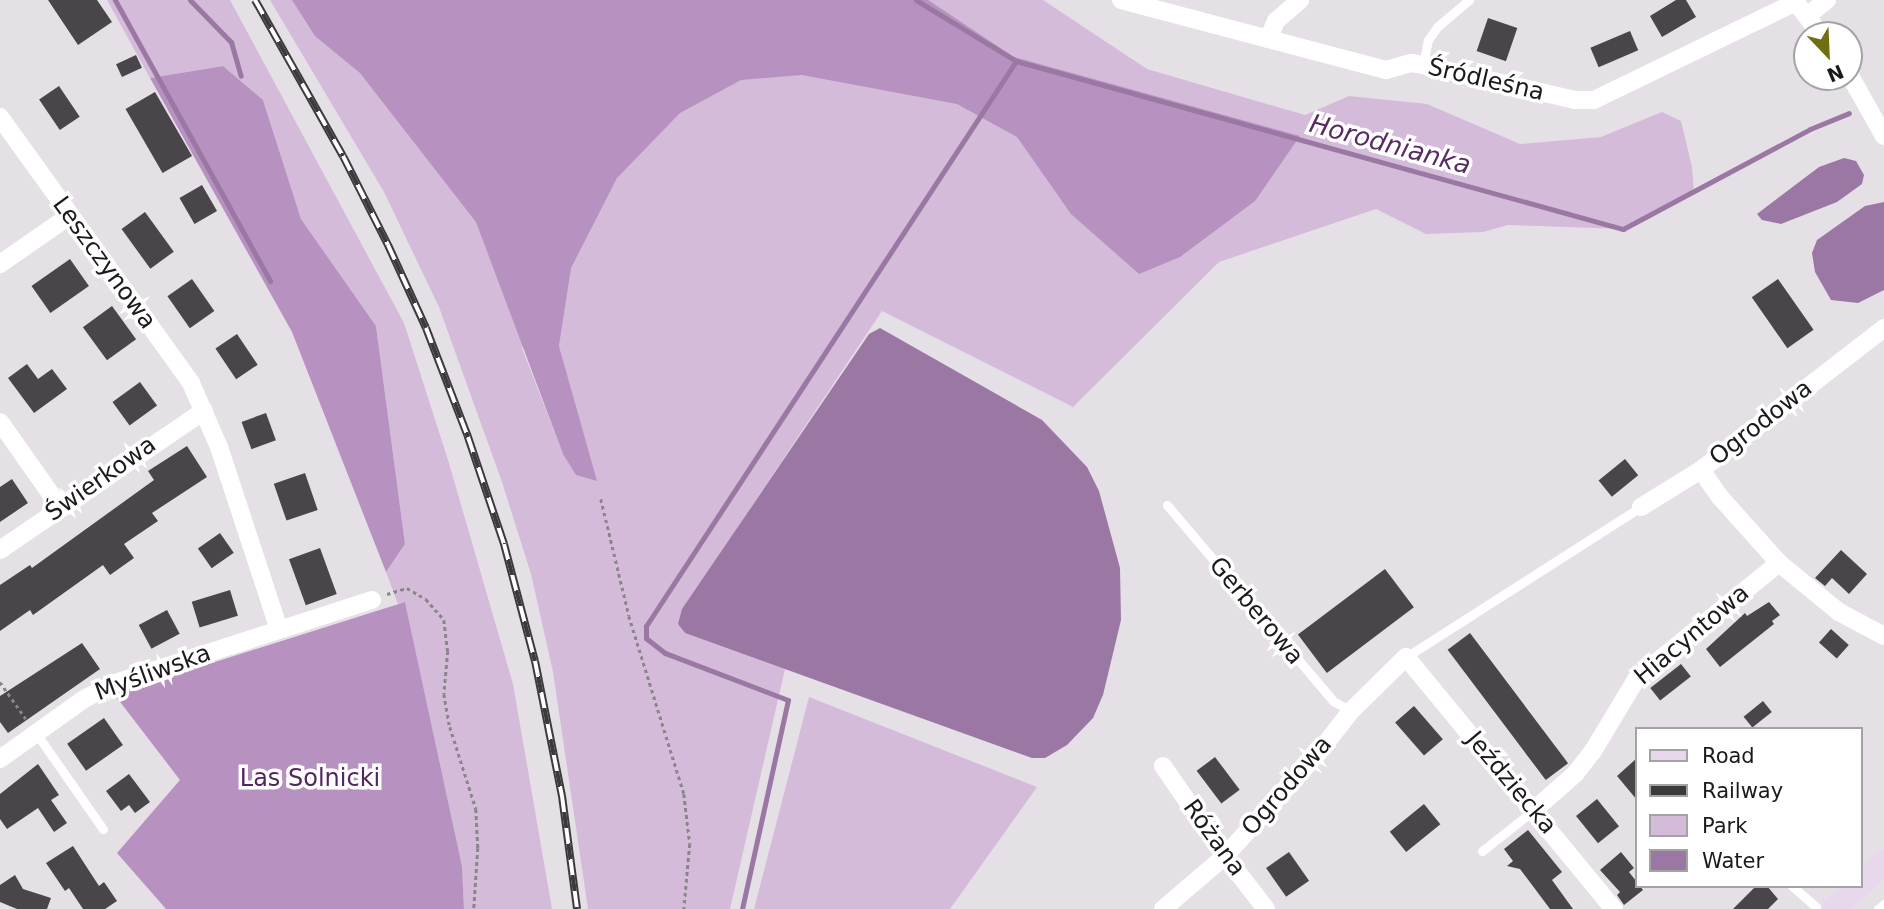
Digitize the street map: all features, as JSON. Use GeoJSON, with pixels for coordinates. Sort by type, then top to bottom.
{"type":"FeatureCollection","features":[{"type":"Feature","properties":{"kind":"street","name":"Śródleśna"},"geometry":{"type":"LineString","coordinates":[[1121,0],[1386,70],[1410,63],[1423,65],[1575,100],[1594,100],[1799,6],[1827,0]]}},
{"type":"Feature","properties":{"kind":"street"},"geometry":{"type":"LineString","coordinates":[[1268,39],[1276,21],[1300,0]]}},
{"type":"Feature","properties":{"kind":"street"},"geometry":{"type":"LineString","coordinates":[[1799,6],[1810,21]]}},
{"type":"Feature","properties":{"kind":"street"},"geometry":{"type":"LineString","coordinates":[[1859,91],[1881,130]]}},
{"type":"Feature","properties":{"kind":"street","name":"Leszczynowa"},"geometry":{"type":"LineString","coordinates":[[0,117],[191,383],[204,411]]}},
{"type":"Feature","properties":{"kind":"street"},"geometry":{"type":"LineString","coordinates":[[0,264],[69,216]]}},
{"type":"Feature","properties":{"kind":"street","name":"Ogrodowa"},"geometry":{"type":"LineString","coordinates":[[1883,629],[1839,612],[1779,563],[1720,497],[1701,470],[1884,328]]}},
{"type":"Feature","properties":{"kind":"street"},"geometry":{"type":"LineString","coordinates":[[204,411],[219,447],[279,629]]}},
{"type":"Feature","properties":{"kind":"street","name":"Świerkowa"},"geometry":{"type":"LineString","coordinates":[[0,550],[204,411]]}},
{"type":"Feature","properties":{"kind":"street"},"geometry":{"type":"LineString","coordinates":[[0,422],[61,507]]}},
{"type":"Feature","properties":{"kind":"street"},"geometry":{"type":"LineString","coordinates":[[1641,507],[1701,470]]}},
{"type":"Feature","properties":{"kind":"street","name":"Hiacyntowa"},"geometry":{"type":"LineString","coordinates":[[1534,810],[1575,774],[1593,751],[1614,712],[1637,678],[1779,563]]}},
{"type":"Feature","properties":{"kind":"street","name":"Myśliwska"},"geometry":{"type":"LineString","coordinates":[[0,758],[84,699],[115,683],[372,600]]}},
{"type":"Feature","properties":{"kind":"street","name":"Ogrodowa"},"geometry":{"type":"LineString","coordinates":[[1163,909],[1225,856],[1319,752],[1351,710],[1406,657]]}},
{"type":"Feature","properties":{"kind":"street","name":"Jeździecka"},"geometry":{"type":"LineString","coordinates":[[1406,657],[1614,909]]}},
{"type":"Feature","properties":{"kind":"street","name":"Różana"},"geometry":{"type":"LineString","coordinates":[[1163,766],[1225,856],[1266,909]]}},
{"type":"Feature","properties":{"kind":"street"},"geometry":{"type":"LineString","coordinates":[[1863,882],[1884,862]]}},
{"type":"Feature","properties":{"kind":"street"},"geometry":{"type":"LineString","coordinates":[[1833,908],[1856,888]]}},
{"type":"Feature","properties":{"kind":"lane"},"geometry":{"type":"LineString","coordinates":[[1423,65],[1428,40],[1437,27],[1469,0]]}},
{"type":"Feature","properties":{"kind":"lane","name":"Gerberowa"},"geometry":{"type":"LineString","coordinates":[[1167,505],[1333,701],[1351,710]]}},
{"type":"Feature","properties":{"kind":"lane"},"geometry":{"type":"LineString","coordinates":[[1406,657],[1641,507]]}},
{"type":"Feature","properties":{"kind":"lane"},"geometry":{"type":"LineString","coordinates":[[36,733],[103,829]]}},
{"type":"Feature","properties":{"kind":"lane"},"geometry":{"type":"LineString","coordinates":[[1482,851],[1534,810]]}},
{"type":"Feature","properties":{"kind":"lane"},"geometry":{"type":"LineString","coordinates":[[1796,888],[1833,908]]}},
{"type":"Feature","properties":{"kind":"lane"},"geometry":{"type":"LineString","coordinates":[[1878,909],[1884,904]]}},
{"type":"Feature","properties":{"kind":"path"},"geometry":{"type":"LineString","coordinates":[[601,499],[629,616],[684,794],[690,844],[684,909]]}},
{"type":"Feature","properties":{"kind":"path"},"geometry":{"type":"LineString","coordinates":[[372,600],[407,588],[426,599],[444,620],[448,651],[444,694],[450,727],[476,809],[478,848],[474,909]]}},
{"type":"Feature","properties":{"kind":"path"},"geometry":{"type":"LineString","coordinates":[[0,682],[36,733]]}},
{"type":"Feature","properties":{"kind":"green space"},"geometry":{"type":"Polygon","coordinates":[[[107,0],[230,0],[404,323],[448,460],[513,684],[552,909],[464,909],[462,866],[405,602],[398,604],[386,572],[405,544],[376,326],[301,219],[263,100],[223,66],[150,78],[107,0]]]}},
{"type":"Feature","properties":{"kind":"green space"},"geometry":{"type":"Polygon","coordinates":[[[270,0],[1043,0],[1147,69],[1305,115],[1349,96],[1427,104],[1520,144],[1601,137],[1662,112],[1681,121],[1692,167],[1694,192],[1623,229],[1508,225],[1483,232],[1426,234],[1376,209],[1219,262],[1073,407],[882,311],[683,609],[678,624],[685,633],[785,669],[730,909],[588,909],[553,672],[531,574],[502,482],[439,307],[384,192],[270,0]],[[570,270],[522,348],[563,454],[596,481],[559,346],[570,270]]]}},
{"type":"Feature","properties":{"kind":"green space"},"geometry":{"type":"Polygon","coordinates":[[[292,0],[928,0],[1014,57],[1300,136],[1255,201],[1180,257],[1139,274],[1071,214],[1017,137],[957,104],[802,75],[741,80],[680,113],[617,178],[571,268],[559,346],[597,481],[576,475],[563,454],[476,222],[360,73],[315,36],[292,0]]]}},
{"type":"Feature","properties":{"kind":"green space"},"geometry":{"type":"Polygon","coordinates":[[[223,66],[263,100],[301,219],[376,326],[405,544],[386,572],[292,332],[150,78],[223,66]]]}},
{"type":"Feature","properties":{"kind":"green space","name":"Las Solnicki"},"geometry":{"type":"Polygon","coordinates":[[[405,602],[462,866],[464,909],[166,909],[117,853],[180,780],[114,694],[405,602]]]}},
{"type":"Feature","properties":{"kind":"green space"},"geometry":{"type":"Polygon","coordinates":[[[809,697],[1037,787],[950,909],[754,909],[809,697]]]}},
{"type":"Feature","properties":{"kind":"water"},"geometry":{"type":"Polygon","coordinates":[[[1844,158],[1856,161],[1864,175],[1862,184],[1837,202],[1781,224],[1762,220],[1757,214],[1819,167],[1844,158]]]}},
{"type":"Feature","properties":{"kind":"water"},"geometry":{"type":"Polygon","coordinates":[[[1884,202],[1884,290],[1858,303],[1831,300],[1815,272],[1812,253],[1817,240],[1865,206],[1884,202]]]}},
{"type":"Feature","properties":{"kind":"water"},"geometry":{"type":"Polygon","coordinates":[[[880,328],[1042,420],[1087,467],[1099,491],[1120,568],[1121,620],[1103,695],[1093,718],[1067,745],[1045,758],[1032,758],[685,633],[678,624],[682,609],[869,334],[880,328]]]}},
{"type":"Feature","properties":{"kind":"building"},"geometry":{"type":"Polygon","coordinates":[[[48,0],[97,0],[112,22],[78,45],[48,0]]]}},
{"type":"Feature","properties":{"kind":"building"},"geometry":{"type":"Polygon","coordinates":[[[1676,0],[1686,0],[1696,17],[1662,37],[1650,16],[1676,0]]]}},
{"type":"Feature","properties":{"kind":"building"},"geometry":{"type":"Polygon","coordinates":[[[1488,18],[1517,28],[1506,61],[1477,51],[1488,18]]]}},
{"type":"Feature","properties":{"kind":"building"},"geometry":{"type":"Polygon","coordinates":[[[1630,31],[1638,50],[1599,67],[1590,48],[1630,31]]]}},
{"type":"Feature","properties":{"kind":"building"},"geometry":{"type":"Polygon","coordinates":[[[136,55],[142,68],[122,77],[116,64],[136,55]]]}},
{"type":"Feature","properties":{"kind":"building"},"geometry":{"type":"Polygon","coordinates":[[[59,86],[80,117],[60,130],[39,99],[59,86]]]}},
{"type":"Feature","properties":{"kind":"building"},"geometry":{"type":"Polygon","coordinates":[[[155,92],[192,156],[163,173],[126,109],[155,92]]]}},
{"type":"Feature","properties":{"kind":"building"},"geometry":{"type":"Polygon","coordinates":[[[202,185],[217,211],[194,224],[179,198],[202,185]]]}},
{"type":"Feature","properties":{"kind":"building"},"geometry":{"type":"Polygon","coordinates":[[[145,212],[174,252],[150,269],[122,229],[145,212]]]}},
{"type":"Feature","properties":{"kind":"building"},"geometry":{"type":"Polygon","coordinates":[[[70,259],[89,286],[50,313],[31,286],[70,259]]]}},
{"type":"Feature","properties":{"kind":"building"},"geometry":{"type":"Polygon","coordinates":[[[192,279],[214,311],[190,328],[167,296],[192,279]]]}},
{"type":"Feature","properties":{"kind":"building"},"geometry":{"type":"Polygon","coordinates":[[[1778,279],[1814,330],[1787,348],[1752,297],[1778,279]]]}},
{"type":"Feature","properties":{"kind":"building"},"geometry":{"type":"Polygon","coordinates":[[[112,306],[136,339],[107,360],[83,327],[112,306]]]}},
{"type":"Feature","properties":{"kind":"building"},"geometry":{"type":"Polygon","coordinates":[[[237,334],[258,365],[236,379],[215,349],[237,334]]]}},
{"type":"Feature","properties":{"kind":"building"},"geometry":{"type":"Polygon","coordinates":[[[27,364],[38,379],[52,369],[67,389],[34,413],[8,378],[27,364]]]}},
{"type":"Feature","properties":{"kind":"building"},"geometry":{"type":"Polygon","coordinates":[[[140,382],[157,405],[130,425],[112,402],[140,382]]]}},
{"type":"Feature","properties":{"kind":"building"},"geometry":{"type":"Polygon","coordinates":[[[266,413],[276,440],[251,449],[242,422],[266,413]]]}},
{"type":"Feature","properties":{"kind":"building"},"geometry":{"type":"Polygon","coordinates":[[[187,446],[207,477],[152,513],[158,521],[124,544],[134,558],[110,575],[103,565],[33,615],[30,610],[0,631],[0,585],[30,565],[32,568],[154,480],[148,471],[187,446]]]}},
{"type":"Feature","properties":{"kind":"building"},"geometry":{"type":"Polygon","coordinates":[[[1625,459],[1638,475],[1612,497],[1599,480],[1625,459]]]}},
{"type":"Feature","properties":{"kind":"building"},"geometry":{"type":"Polygon","coordinates":[[[305,473],[318,510],[286,521],[274,484],[305,473]]]}},
{"type":"Feature","properties":{"kind":"building"},"geometry":{"type":"Polygon","coordinates":[[[12,479],[28,503],[0,522],[0,487],[12,479]]]}},
{"type":"Feature","properties":{"kind":"building"},"geometry":{"type":"Polygon","coordinates":[[[220,533],[234,553],[212,568],[198,548],[220,533]]]}},
{"type":"Feature","properties":{"kind":"building"},"geometry":{"type":"Polygon","coordinates":[[[320,548],[337,594],[306,605],[289,559],[320,548]]]}},
{"type":"Feature","properties":{"kind":"building"},"geometry":{"type":"Polygon","coordinates":[[[1841,550],[1867,574],[1849,594],[1832,578],[1825,586],[1815,578],[1841,550]]]}},
{"type":"Feature","properties":{"kind":"building"},"geometry":{"type":"Polygon","coordinates":[[[1385,569],[1414,607],[1327,673],[1298,635],[1385,569]]]}},
{"type":"Feature","properties":{"kind":"building"},"geometry":{"type":"Polygon","coordinates":[[[230,590],[238,616],[200,628],[192,602],[230,590]]]}},
{"type":"Feature","properties":{"kind":"building"},"geometry":{"type":"Polygon","coordinates":[[[1769,602],[1780,615],[1772,621],[1774,624],[1720,667],[1706,649],[1745,613],[1747,616],[1769,602]]]}},
{"type":"Feature","properties":{"kind":"building"},"geometry":{"type":"Polygon","coordinates":[[[167,610],[180,634],[151,649],[139,625],[167,610]]]}},
{"type":"Feature","properties":{"kind":"building"},"geometry":{"type":"Polygon","coordinates":[[[1831,629],[1849,645],[1837,658],[1819,642],[1831,629]]]}},
{"type":"Feature","properties":{"kind":"building"},"geometry":{"type":"Polygon","coordinates":[[[1470,633],[1568,763],[1546,780],[1448,650],[1470,633]]]}},
{"type":"Feature","properties":{"kind":"building"},"geometry":{"type":"Polygon","coordinates":[[[82,643],[100,669],[8,733],[0,722],[0,696],[82,643]]]}},
{"type":"Feature","properties":{"kind":"building"},"geometry":{"type":"Polygon","coordinates":[[[1681,664],[1691,677],[1660,701],[1650,688],[1681,664]]]}},
{"type":"Feature","properties":{"kind":"building"},"geometry":{"type":"Polygon","coordinates":[[[1763,701],[1772,712],[1752,727],[1744,717],[1763,701]]]}},
{"type":"Feature","properties":{"kind":"building"},"geometry":{"type":"Polygon","coordinates":[[[1414,706],[1443,739],[1424,756],[1395,722],[1414,706]]]}},
{"type":"Feature","properties":{"kind":"building"},"geometry":{"type":"Polygon","coordinates":[[[104,718],[123,745],[86,771],[67,744],[104,718]]]}},
{"type":"Feature","properties":{"kind":"building"},"geometry":{"type":"Polygon","coordinates":[[[1215,757],[1240,790],[1221,804],[1197,771],[1215,757]]]}},
{"type":"Feature","properties":{"kind":"building"},"geometry":{"type":"Polygon","coordinates":[[[1636,759],[1636,799],[1617,776],[1636,759]]]}},
{"type":"Feature","properties":{"kind":"building"},"geometry":{"type":"Polygon","coordinates":[[[38,764],[59,795],[51,800],[67,823],[54,832],[38,808],[7,829],[0,819],[0,794],[38,764]]]}},
{"type":"Feature","properties":{"kind":"building"},"geometry":{"type":"Polygon","coordinates":[[[129,774],[150,802],[135,813],[129,805],[121,811],[106,791],[129,774]]]}},
{"type":"Feature","properties":{"kind":"building"},"geometry":{"type":"Polygon","coordinates":[[[1597,799],[1619,826],[1598,843],[1576,816],[1597,799]]]}},
{"type":"Feature","properties":{"kind":"building"},"geometry":{"type":"Polygon","coordinates":[[[1424,804],[1440,824],[1406,852],[1390,832],[1424,804]]]}},
{"type":"Feature","properties":{"kind":"building"},"geometry":{"type":"Polygon","coordinates":[[[1528,830],[1562,872],[1552,880],[1573,909],[1550,909],[1520,869],[1507,866],[1513,861],[1504,849],[1528,830]]]}},
{"type":"Feature","properties":{"kind":"building"},"geometry":{"type":"Polygon","coordinates":[[[73,846],[99,886],[104,882],[117,901],[105,909],[83,909],[69,888],[65,891],[46,863],[73,846]]]}},
{"type":"Feature","properties":{"kind":"building"},"geometry":{"type":"Polygon","coordinates":[[[1289,852],[1309,881],[1286,897],[1266,868],[1289,852]]]}},
{"type":"Feature","properties":{"kind":"building"},"geometry":{"type":"Polygon","coordinates":[[[1621,852],[1634,868],[1629,872],[1636,881],[1636,888],[1643,890],[1624,905],[1617,895],[1620,892],[1600,870],[1621,852]]]}},
{"type":"Feature","properties":{"kind":"building"},"geometry":{"type":"Polygon","coordinates":[[[15,875],[23,889],[51,898],[47,909],[17,909],[0,902],[0,885],[15,875]]]}},
{"type":"Feature","properties":{"kind":"building"},"geometry":{"type":"Polygon","coordinates":[[[1754,888],[1769,888],[1778,899],[1768,909],[1733,909],[1754,888]]]}},
{"type":"Feature","properties":{"kind":"waterway"},"geometry":{"type":"LineString","coordinates":[[115,0],[270,281]]}},
{"type":"Feature","properties":{"kind":"waterway"},"geometry":{"type":"LineString","coordinates":[[190,0],[231,42],[241,76]]}},
{"type":"Feature","properties":{"kind":"waterway","name":"Horodnianka"},"geometry":{"type":"LineString","coordinates":[[916,0],[1016,61],[1623,229],[1810,129],[1849,113]]}},
{"type":"Feature","properties":{"kind":"waterway"},"geometry":{"type":"LineString","coordinates":[[742,909],[788,700],[665,653],[646,638],[646,626],[1016,61]]}},
{"type":"Feature","properties":{"kind":"railway"},"geometry":{"type":"LineString","coordinates":[[255,0],[343,156],[388,245],[426,328],[468,437],[504,544],[535,661],[562,796],[577,909]]}}]}
